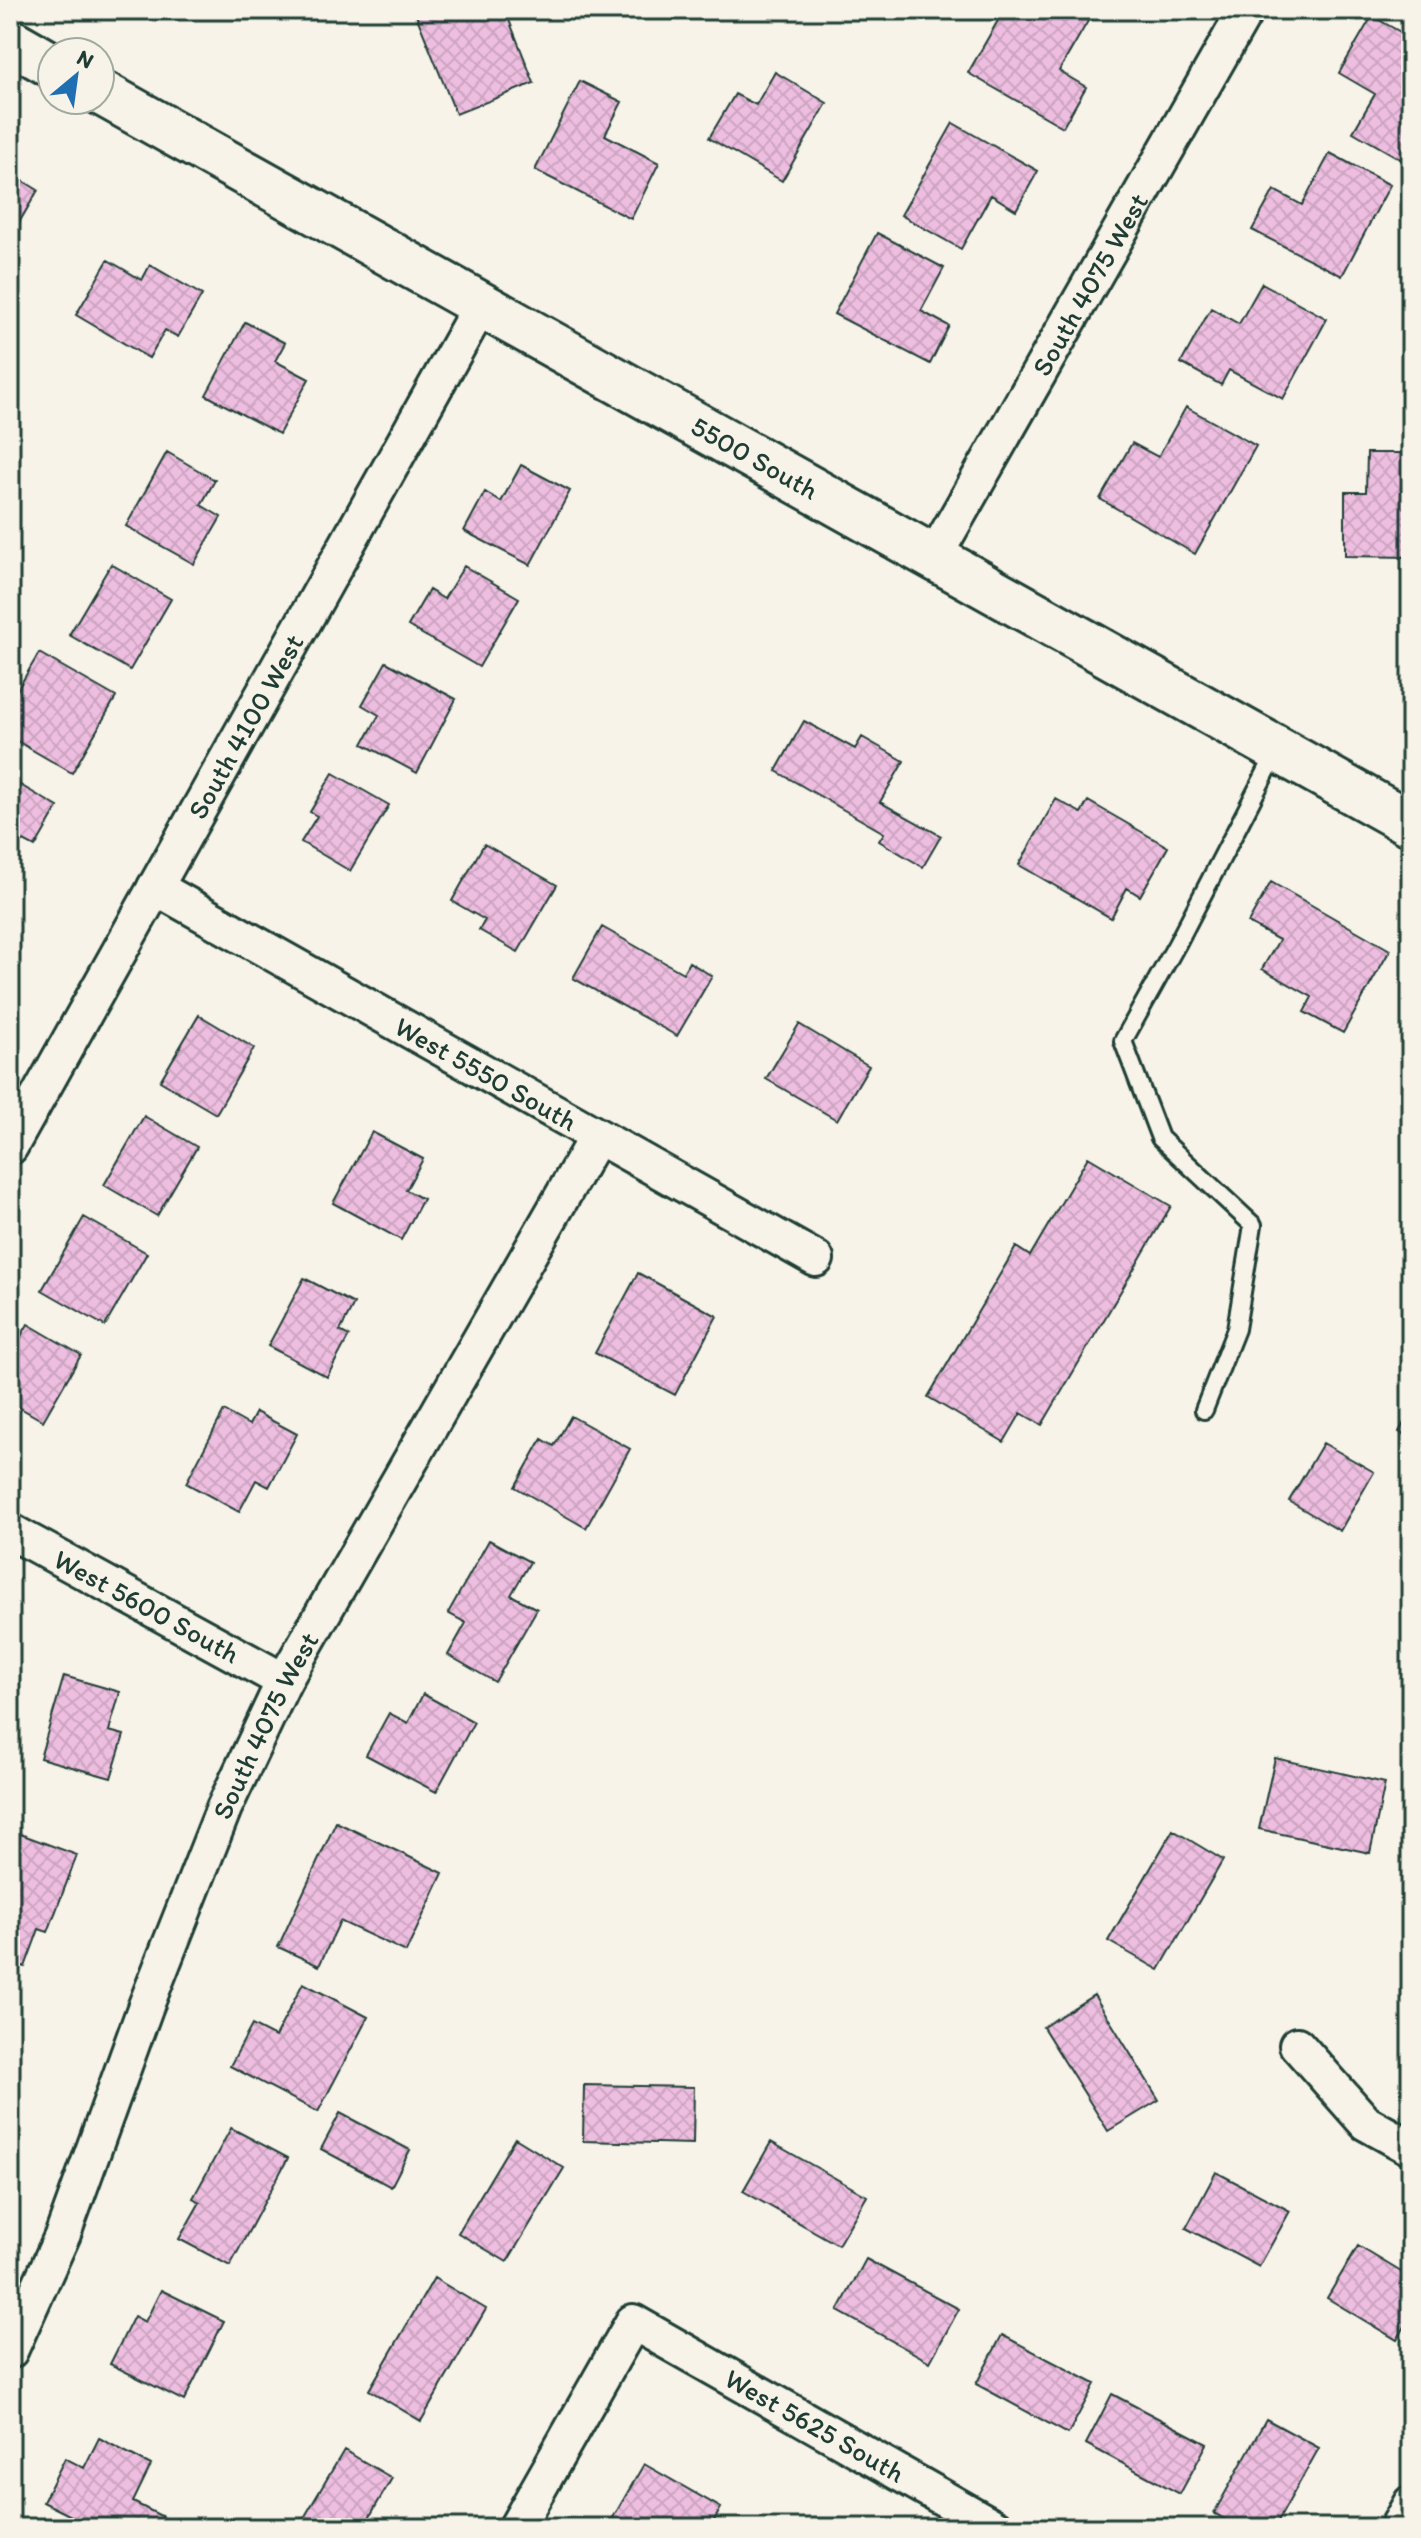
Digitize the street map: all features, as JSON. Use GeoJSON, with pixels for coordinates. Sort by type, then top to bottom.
{"type":"FeatureCollection","features":[{"type":"Feature","properties":{"kind":"main road"},"geometry":{"type":"LineString","coordinates":[[10,41],[36,56]]}},
{"type":"Feature","properties":{"kind":"main road","name":"5500 South"},"geometry":{"type":"LineString","coordinates":[[116,101],[1411,824]]}},
{"type":"Feature","properties":{"kind":"street","name":"South 4075 West"},"geometry":{"type":"LineString","coordinates":[[934,557],[1246,10]]}},
{"type":"Feature","properties":{"kind":"street","name":"South 4100 West"},"geometry":{"type":"LineString","coordinates":[[10,1147],[481,305]]}},
{"type":"Feature","properties":{"kind":"street","name":"West 5550 South"},"geometry":{"type":"LineString","coordinates":[[155,887],[816,1259]]}},
{"type":"Feature","properties":{"kind":"street","name":"South 4075 West"},"geometry":{"type":"LineString","coordinates":[[10,2351],[63,2234],[145,2008],[224,1808],[284,1681],[597,1136]]}},
{"type":"Feature","properties":{"kind":"street","name":"West 5600 South"},"geometry":{"type":"LineString","coordinates":[[10,1531],[284,1681]]}},
{"type":"Feature","properties":{"kind":"street"},"geometry":{"type":"LineString","coordinates":[[1297,2045],[1366,2123],[1411,2148]]}},
{"type":"Feature","properties":{"kind":"street","name":"West 5625 South"},"geometry":{"type":"LineString","coordinates":[[516,2528],[633,2322],[996,2528]]}},
{"type":"Feature","properties":{"kind":"street"},"geometry":{"type":"LineString","coordinates":[[1397,2528],[1411,2503]]}},
{"type":"Feature","properties":{"kind":"lane"},"geometry":{"type":"LineString","coordinates":[[1204,1410],[1236,1329],[1253,1225],[1160,1138],[1123,1041],[1278,750]]}},
{"type":"Feature","properties":{"kind":"building"},"geometry":{"type":"Polygon","coordinates":[[[414,10],[505,10],[534,83],[456,114],[414,10]]]}},
{"type":"Feature","properties":{"kind":"building"},"geometry":{"type":"Polygon","coordinates":[[[1004,10],[1068,10],[1088,21],[1059,71],[1086,87],[1063,127],[968,73],[1004,10]]]}},
{"type":"Feature","properties":{"kind":"building"},"geometry":{"type":"Polygon","coordinates":[[[1372,16],[1411,38],[1411,165],[1353,132],[1375,94],[1339,73],[1372,16]]]}},
{"type":"Feature","properties":{"kind":"building"},"geometry":{"type":"Polygon","coordinates":[[[775,72],[827,103],[782,181],[709,138],[735,94],[756,105],[775,72]]]}},
{"type":"Feature","properties":{"kind":"building"},"geometry":{"type":"Polygon","coordinates":[[[580,81],[622,102],[605,135],[659,163],[631,219],[535,170],[580,81]]]}},
{"type":"Feature","properties":{"kind":"building"},"geometry":{"type":"Polygon","coordinates":[[[953,123],[1038,171],[1016,210],[991,195],[961,249],[901,215],[953,123]]]}},
{"type":"Feature","properties":{"kind":"building"},"geometry":{"type":"Polygon","coordinates":[[[1330,153],[1390,185],[1342,276],[1252,230],[1274,190],[1302,205],[1330,153]]]}},
{"type":"Feature","properties":{"kind":"building"},"geometry":{"type":"Polygon","coordinates":[[[10,173],[38,190],[10,238],[10,173]]]}},
{"type":"Feature","properties":{"kind":"building"},"geometry":{"type":"Polygon","coordinates":[[[877,233],[944,268],[921,311],[949,326],[930,364],[834,314],[877,233]]]}},
{"type":"Feature","properties":{"kind":"building"},"geometry":{"type":"Polygon","coordinates":[[[108,260],[142,280],[150,265],[202,295],[178,337],[165,330],[149,358],[76,315],[108,260]]]}},
{"type":"Feature","properties":{"kind":"building"},"geometry":{"type":"Polygon","coordinates":[[[1262,283],[1327,319],[1283,399],[1229,370],[1221,385],[1181,363],[1211,308],[1239,324],[1262,283]]]}},
{"type":"Feature","properties":{"kind":"building"},"geometry":{"type":"Polygon","coordinates":[[[245,322],[285,343],[275,361],[309,379],[279,434],[206,395],[245,322]]]}},
{"type":"Feature","properties":{"kind":"building"},"geometry":{"type":"Polygon","coordinates":[[[1186,407],[1256,446],[1195,554],[1100,499],[1132,443],[1158,457],[1186,407]]]}},
{"type":"Feature","properties":{"kind":"building"},"geometry":{"type":"Polygon","coordinates":[[[167,452],[215,480],[201,505],[221,517],[194,564],[126,526],[167,452]]]}},
{"type":"Feature","properties":{"kind":"building"},"geometry":{"type":"Polygon","coordinates":[[[1367,453],[1411,453],[1411,557],[1345,556],[1345,492],[1366,492],[1367,453]]]}},
{"type":"Feature","properties":{"kind":"building"},"geometry":{"type":"Polygon","coordinates":[[[521,465],[570,491],[530,565],[464,531],[485,492],[501,502],[521,465]]]}},
{"type":"Feature","properties":{"kind":"building"},"geometry":{"type":"Polygon","coordinates":[[[111,564],[171,599],[130,670],[69,635],[111,564]]]}},
{"type":"Feature","properties":{"kind":"building"},"geometry":{"type":"Polygon","coordinates":[[[464,566],[519,598],[479,667],[408,626],[429,590],[444,599],[464,566]]]}},
{"type":"Feature","properties":{"kind":"building"},"geometry":{"type":"Polygon","coordinates":[[[39,653],[116,697],[72,773],[10,737],[10,702],[39,653]]]}},
{"type":"Feature","properties":{"kind":"building"},"geometry":{"type":"Polygon","coordinates":[[[386,662],[456,699],[417,773],[363,744],[379,715],[362,705],[386,662]]]}},
{"type":"Feature","properties":{"kind":"building"},"geometry":{"type":"Polygon","coordinates":[[[804,721],[855,749],[862,737],[904,761],[880,802],[941,836],[923,867],[879,841],[884,833],[776,771],[804,721]]]}},
{"type":"Feature","properties":{"kind":"building"},"geometry":{"type":"Polygon","coordinates":[[[333,773],[389,805],[350,871],[301,842],[317,816],[310,812],[333,773]]]}},
{"type":"Feature","properties":{"kind":"building"},"geometry":{"type":"Polygon","coordinates":[[[10,779],[58,807],[35,847],[18,838],[10,851],[10,779]]]}},
{"type":"Feature","properties":{"kind":"building"},"geometry":{"type":"Polygon","coordinates":[[[1056,799],[1081,813],[1088,801],[1168,847],[1140,896],[1127,888],[1111,918],[1019,865],[1056,799]]]}},
{"type":"Feature","properties":{"kind":"building"},"geometry":{"type":"Polygon","coordinates":[[[484,844],[557,885],[518,952],[479,930],[485,920],[452,901],[484,844]]]}},
{"type":"Feature","properties":{"kind":"building"},"geometry":{"type":"Polygon","coordinates":[[[1271,882],[1390,950],[1343,1033],[1304,1012],[1312,997],[1262,969],[1279,940],[1248,923],[1271,882]]]}},
{"type":"Feature","properties":{"kind":"building"},"geometry":{"type":"Polygon","coordinates":[[[602,927],[683,973],[689,962],[712,976],[677,1036],[573,978],[602,927]]]}},
{"type":"Feature","properties":{"kind":"building"},"geometry":{"type":"Polygon","coordinates":[[[199,1015],[254,1048],[216,1114],[160,1081],[199,1015]]]}},
{"type":"Feature","properties":{"kind":"building"},"geometry":{"type":"Polygon","coordinates":[[[799,1024],[869,1066],[837,1120],[766,1079],[799,1024]]]}},
{"type":"Feature","properties":{"kind":"building"},"geometry":{"type":"Polygon","coordinates":[[[144,1116],[197,1147],[157,1216],[104,1185],[144,1116]]]}},
{"type":"Feature","properties":{"kind":"building"},"geometry":{"type":"Polygon","coordinates":[[[372,1132],[423,1159],[406,1190],[423,1199],[401,1240],[333,1203],[372,1132]]]}},
{"type":"Feature","properties":{"kind":"building"},"geometry":{"type":"Polygon","coordinates":[[[1088,1157],[1171,1206],[1042,1425],[1021,1413],[1004,1442],[928,1397],[1016,1247],[1030,1256],[1088,1157]]]}},
{"type":"Feature","properties":{"kind":"building"},"geometry":{"type":"Polygon","coordinates":[[[84,1217],[147,1253],[105,1326],[42,1290],[84,1217]]]}},
{"type":"Feature","properties":{"kind":"building"},"geometry":{"type":"Polygon","coordinates":[[[638,1273],[717,1316],[675,1395],[595,1353],[638,1273]]]}},
{"type":"Feature","properties":{"kind":"building"},"geometry":{"type":"Polygon","coordinates":[[[304,1278],[354,1304],[340,1331],[349,1336],[327,1377],[268,1346],[304,1278]]]}},
{"type":"Feature","properties":{"kind":"building"},"geometry":{"type":"Polygon","coordinates":[[[28,1324],[81,1355],[43,1421],[10,1402],[10,1355],[28,1324]]]}},
{"type":"Feature","properties":{"kind":"building"},"geometry":{"type":"Polygon","coordinates":[[[1411,1410],[1411,1439],[1399,1432],[1411,1410]]]}},
{"type":"Feature","properties":{"kind":"building"},"geometry":{"type":"Polygon","coordinates":[[[224,1411],[249,1425],[256,1412],[297,1434],[269,1487],[256,1480],[239,1512],[186,1483],[224,1411]]]}},
{"type":"Feature","properties":{"kind":"building"},"geometry":{"type":"Polygon","coordinates":[[[571,1416],[630,1449],[586,1528],[515,1487],[542,1439],[554,1446],[571,1416]]]}},
{"type":"Feature","properties":{"kind":"building"},"geometry":{"type":"Polygon","coordinates":[[[1323,1443],[1374,1472],[1340,1531],[1289,1501],[1323,1443]]]}},
{"type":"Feature","properties":{"kind":"building"},"geometry":{"type":"Polygon","coordinates":[[[489,1540],[530,1562],[511,1595],[537,1609],[495,1682],[448,1655],[466,1623],[448,1613],[489,1540]]]}},
{"type":"Feature","properties":{"kind":"building"},"geometry":{"type":"Polygon","coordinates":[[[64,1676],[120,1692],[109,1731],[124,1735],[111,1778],[40,1758],[64,1676]]]}},
{"type":"Feature","properties":{"kind":"building"},"geometry":{"type":"Polygon","coordinates":[[[423,1694],[474,1722],[436,1792],[366,1755],[389,1713],[408,1723],[423,1694]]]}},
{"type":"Feature","properties":{"kind":"building"},"geometry":{"type":"Polygon","coordinates":[[[1275,1758],[1385,1783],[1370,1853],[1259,1829],[1275,1758]]]}},
{"type":"Feature","properties":{"kind":"building"},"geometry":{"type":"Polygon","coordinates":[[[336,1822],[443,1873],[406,1952],[340,1921],[319,1966],[278,1947],[336,1822]]]}},
{"type":"Feature","properties":{"kind":"building"},"geometry":{"type":"Polygon","coordinates":[[[1173,1830],[1223,1860],[1159,1970],[1108,1941],[1173,1830]]]}},
{"type":"Feature","properties":{"kind":"building"},"geometry":{"type":"Polygon","coordinates":[[[15,1832],[77,1855],[48,1932],[39,1929],[25,1967],[10,1961],[10,1845],[15,1832]]]}},
{"type":"Feature","properties":{"kind":"building"},"geometry":{"type":"Polygon","coordinates":[[[303,1983],[368,2017],[318,2112],[230,2066],[252,2025],[275,2037],[303,1983]]]}},
{"type":"Feature","properties":{"kind":"building"},"geometry":{"type":"Polygon","coordinates":[[[1094,1995],[1159,2100],[1108,2131],[1043,2027],[1094,1995]]]}},
{"type":"Feature","properties":{"kind":"building"},"geometry":{"type":"Polygon","coordinates":[[[584,2085],[694,2087],[693,2144],[583,2141],[584,2085]]]}},
{"type":"Feature","properties":{"kind":"building"},"geometry":{"type":"Polygon","coordinates":[[[340,2113],[410,2150],[391,2187],[321,2149],[340,2113]]]}},
{"type":"Feature","properties":{"kind":"building"},"geometry":{"type":"Polygon","coordinates":[[[231,2128],[288,2158],[230,2266],[179,2239],[200,2202],[193,2198],[231,2128]]]}},
{"type":"Feature","properties":{"kind":"building"},"geometry":{"type":"Polygon","coordinates":[[[515,2138],[564,2168],[507,2262],[458,2233],[515,2138]]]}},
{"type":"Feature","properties":{"kind":"building"},"geometry":{"type":"Polygon","coordinates":[[[771,2142],[867,2196],[838,2245],[743,2191],[771,2142]]]}},
{"type":"Feature","properties":{"kind":"building"},"geometry":{"type":"Polygon","coordinates":[[[1216,2172],[1290,2211],[1259,2267],[1186,2228],[1216,2172]]]}},
{"type":"Feature","properties":{"kind":"building"},"geometry":{"type":"Polygon","coordinates":[[[1358,2246],[1411,2278],[1411,2316],[1397,2340],[1327,2298],[1358,2246]]]}},
{"type":"Feature","properties":{"kind":"building"},"geometry":{"type":"Polygon","coordinates":[[[866,2259],[959,2309],[930,2362],[838,2311],[866,2259]]]}},
{"type":"Feature","properties":{"kind":"building"},"geometry":{"type":"Polygon","coordinates":[[[434,2278],[486,2309],[421,2421],[369,2390],[434,2278]]]}},
{"type":"Feature","properties":{"kind":"building"},"geometry":{"type":"Polygon","coordinates":[[[161,2290],[224,2321],[184,2401],[110,2364],[134,2316],[145,2322],[161,2290]]]}},
{"type":"Feature","properties":{"kind":"building"},"geometry":{"type":"Polygon","coordinates":[[[1002,2335],[1095,2384],[1068,2434],[976,2384],[1002,2335]]]}},
{"type":"Feature","properties":{"kind":"building"},"geometry":{"type":"Polygon","coordinates":[[[1112,2394],[1207,2444],[1180,2494],[1086,2444],[1112,2394]]]}},
{"type":"Feature","properties":{"kind":"building"},"geometry":{"type":"Polygon","coordinates":[[[1266,2419],[1319,2448],[1274,2528],[1240,2528],[1214,2513],[1266,2419]]]}},
{"type":"Feature","properties":{"kind":"building"},"geometry":{"type":"Polygon","coordinates":[[[99,2438],[151,2465],[133,2502],[163,2517],[157,2528],[95,2528],[43,2502],[65,2458],[84,2468],[99,2438]]]}},
{"type":"Feature","properties":{"kind":"building"},"geometry":{"type":"Polygon","coordinates":[[[344,2450],[392,2478],[363,2528],[298,2528],[344,2450]]]}},
{"type":"Feature","properties":{"kind":"building"},"geometry":{"type":"Polygon","coordinates":[[[644,2464],[721,2508],[710,2528],[607,2528],[644,2464]]]}}]}
